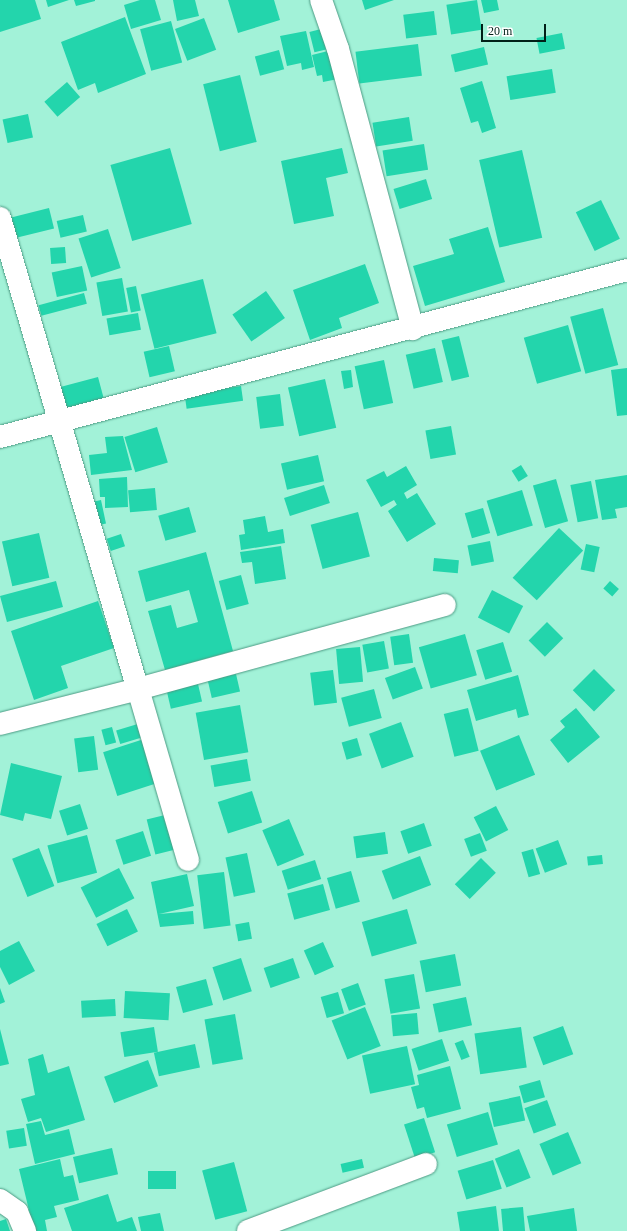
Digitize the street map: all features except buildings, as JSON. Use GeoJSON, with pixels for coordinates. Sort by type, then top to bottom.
{"type":"FeatureCollection","features":[{"type":"Feature","properties":{"kind":"street"},"geometry":{"type":"LineString","coordinates":[[321,0],[338,49],[413,330]]}},
{"type":"Feature","properties":{"kind":"street"},"geometry":{"type":"LineString","coordinates":[[0,218],[188,860]]}},
{"type":"Feature","properties":{"kind":"street"},"geometry":{"type":"LineString","coordinates":[[0,437],[60,419],[302,355],[413,330],[488,305],[627,270]]}},
{"type":"Feature","properties":{"kind":"street"},"geometry":{"type":"LineString","coordinates":[[0,724],[138,689],[445,605]]}},
{"type":"Feature","properties":{"kind":"street"},"geometry":{"type":"LineString","coordinates":[[248,1231],[426,1164]]}},
{"type":"Feature","properties":{"kind":"street"},"geometry":{"type":"LineString","coordinates":[[0,1200],[17,1212],[24,1231]]}}]}
